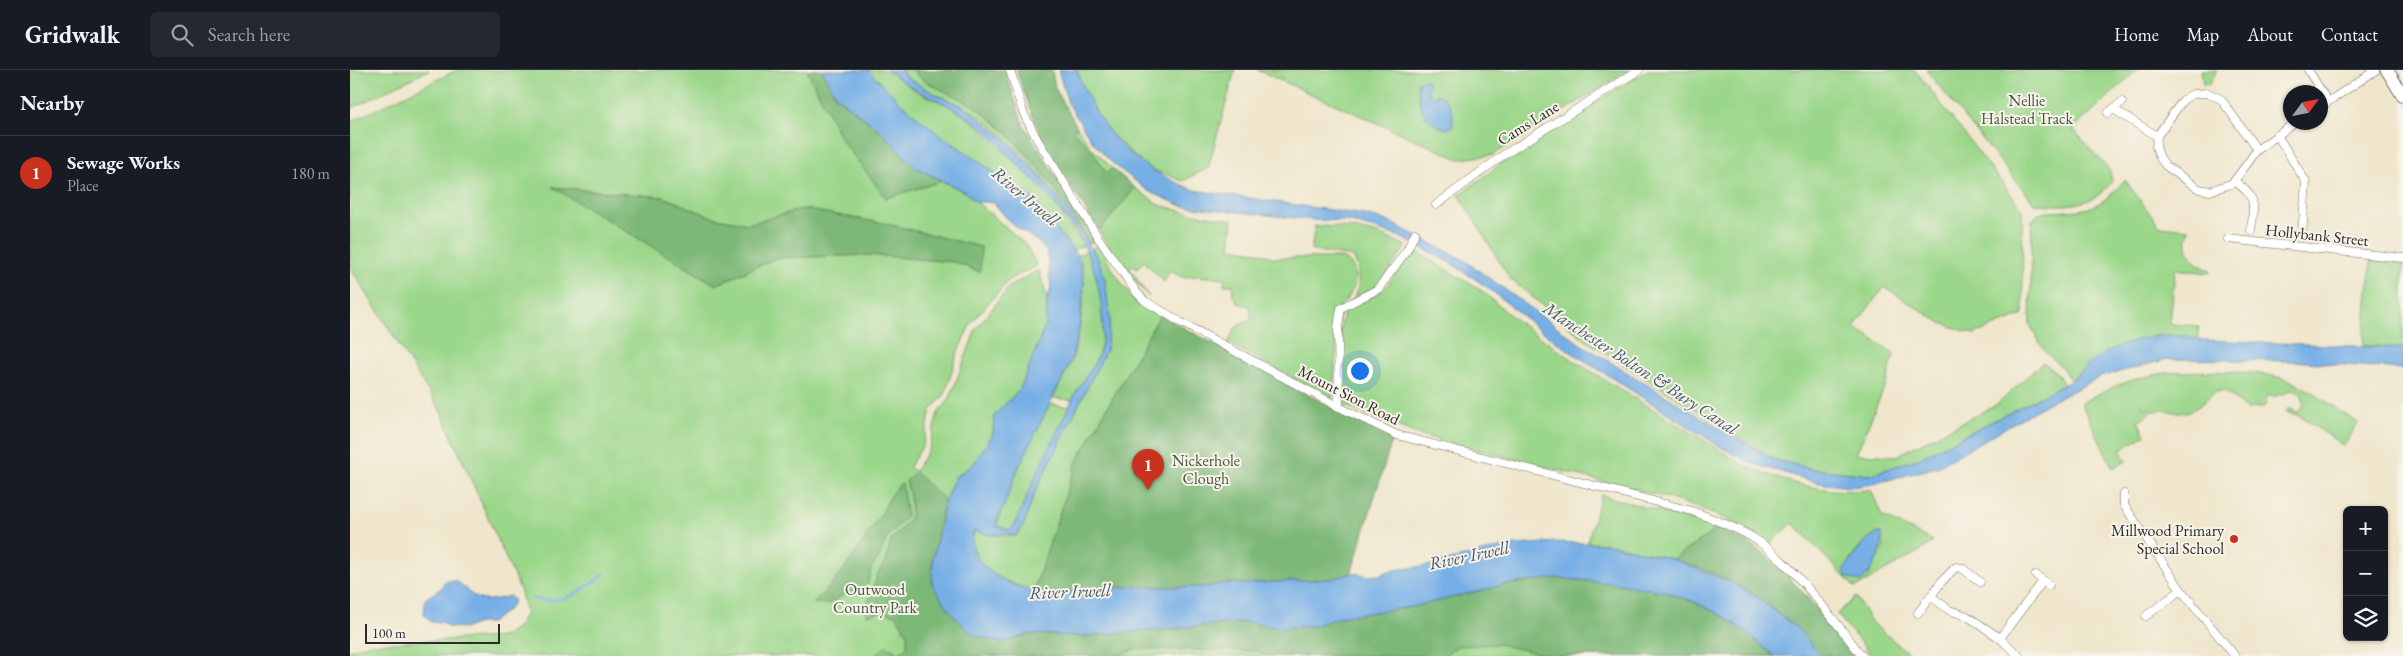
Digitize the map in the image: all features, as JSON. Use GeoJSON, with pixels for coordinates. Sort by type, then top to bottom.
{"type":"FeatureCollection","features":[{"type":"Feature","properties":{"kind":"main road"},"geometry":{"type":"LineString","coordinates":[[2390,71],[2403,96]]}},
{"type":"Feature","properties":{"kind":"street","name":"Mount Sion Road"},"geometry":{"type":"LineString","coordinates":[[1010,70],[1023,112],[1037,139],[1099,239],[1137,293],[1182,324],[1339,407],[1397,435],[1692,511],[1725,523],[1753,538],[1777,557],[1862,656]]}},
{"type":"Feature","properties":{"kind":"street","name":"Cams Lane"},"geometry":{"type":"LineString","coordinates":[[1436,205],[1502,156],[1639,70]]}},
{"type":"Feature","properties":{"kind":"street"},"geometry":{"type":"LineString","coordinates":[[2308,70],[2317,85]]}},
{"type":"Feature","properties":{"kind":"street"},"geometry":{"type":"LineString","coordinates":[[2328,102],[2376,70]]}},
{"type":"Feature","properties":{"kind":"street"},"geometry":{"type":"LineString","coordinates":[[2257,150],[2221,100],[2208,93],[2193,94],[2184,100],[2157,136],[2156,148],[2163,162],[2199,189],[2210,191],[2221,189],[2234,181],[2257,150],[2285,130]]}},
{"type":"Feature","properties":{"kind":"street"},"geometry":{"type":"LineString","coordinates":[[2122,102],[2111,111],[2157,136]]}},
{"type":"Feature","properties":{"kind":"street"},"geometry":{"type":"LineString","coordinates":[[2278,135],[2306,182],[2302,236]]}},
{"type":"Feature","properties":{"kind":"street"},"geometry":{"type":"LineString","coordinates":[[2234,181],[2248,190],[2254,201],[2251,231]]}},
{"type":"Feature","properties":{"kind":"street"},"geometry":{"type":"LineString","coordinates":[[1339,407],[1338,328],[1341,308],[1378,289],[1409,247],[1415,233]]}},
{"type":"Feature","properties":{"kind":"street","name":"Hollybank Street"},"geometry":{"type":"LineString","coordinates":[[2228,240],[2403,258]]}},
{"type":"Feature","properties":{"kind":"street"},"geometry":{"type":"LineString","coordinates":[[2124,494],[2124,505],[2181,590],[2235,656]]}},
{"type":"Feature","properties":{"kind":"street"},"geometry":{"type":"LineString","coordinates":[[1918,613],[1942,581],[1956,567],[1962,568],[1980,582]]}},
{"type":"Feature","properties":{"kind":"street"},"geometry":{"type":"LineString","coordinates":[[2000,638],[2046,583],[2036,575]]}},
{"type":"Feature","properties":{"kind":"street"},"geometry":{"type":"LineString","coordinates":[[2146,616],[2181,590]]}},
{"type":"Feature","properties":{"kind":"street"},"geometry":{"type":"LineString","coordinates":[[1931,596],[1949,610],[1967,616],[2000,638],[2019,656]]}},
{"type":"Feature","properties":{"kind":"green space"},"geometry":{"type":"Polygon","coordinates":[[[350,70],[429,70],[350,109],[350,70]]]}},
{"type":"Feature","properties":{"kind":"green space"},"geometry":{"type":"Polygon","coordinates":[[[457,70],[807,70],[886,198],[942,181],[965,192],[1026,245],[1037,266],[1011,278],[971,323],[958,351],[945,394],[931,410],[923,445],[909,468],[915,471],[929,449],[938,413],[949,400],[976,329],[1010,286],[1039,270],[1047,298],[1046,324],[1020,389],[994,416],[993,434],[973,465],[955,477],[945,500],[1002,643],[1030,634],[1417,606],[1504,585],[1774,656],[350,656],[350,650],[368,644],[502,637],[518,627],[526,613],[521,592],[440,410],[350,267],[350,122],[457,70]],[[553,187],[716,285],[776,258],[870,255],[955,262],[979,272],[981,247],[883,223],[802,209],[748,224],[712,217],[663,197],[553,187]]]}},
{"type":"Feature","properties":{"kind":"green space"},"geometry":{"type":"Polygon","coordinates":[[[807,70],[822,70],[836,97],[882,132],[915,167],[942,181],[886,198],[841,139],[807,70]]]}},
{"type":"Feature","properties":{"kind":"green space"},"geometry":{"type":"Polygon","coordinates":[[[868,70],[887,70],[919,93],[948,105],[975,123],[1048,194],[1084,245],[1073,250],[1033,199],[932,129],[903,105],[868,70]]]}},
{"type":"Feature","properties":{"kind":"green space"},"geometry":{"type":"Polygon","coordinates":[[[900,70],[912,70],[927,82],[973,105],[997,124],[1042,172],[1068,208],[1089,244],[1066,209],[1040,175],[1011,143],[979,116],[959,104],[927,90],[908,78],[900,70]]]}},
{"type":"Feature","properties":{"kind":"green space"},"geometry":{"type":"Polygon","coordinates":[[[912,70],[1005,70],[1023,124],[1096,240],[1089,244],[1068,208],[1042,172],[997,124],[973,105],[927,82],[912,70]]]}},
{"type":"Feature","properties":{"kind":"green space"},"geometry":{"type":"Polygon","coordinates":[[[1016,70],[1052,70],[1055,88],[1077,127],[1073,131],[1092,150],[1106,173],[1113,169],[1135,188],[1099,231],[1042,140],[1016,70]]]}},
{"type":"Feature","properties":{"kind":"green space"},"geometry":{"type":"Polygon","coordinates":[[[1077,70],[1235,70],[1208,168],[1183,181],[1146,167],[1105,128],[1085,93],[1077,70]]]}},
{"type":"Feature","properties":{"kind":"green space"},"geometry":{"type":"Polygon","coordinates":[[[1257,70],[1629,70],[1493,155],[1459,159],[1257,70]]]}},
{"type":"Feature","properties":{"kind":"green space"},"geometry":{"type":"Polygon","coordinates":[[[1647,70],[1915,70],[2022,209],[2023,315],[1974,334],[1941,323],[1884,287],[1854,327],[1894,353],[1887,381],[1856,454],[1896,456],[1998,404],[2043,362],[2057,373],[2064,385],[1920,458],[1869,475],[1813,469],[1775,460],[1588,342],[1510,279],[1459,195],[1506,160],[1647,70]]]}},
{"type":"Feature","properties":{"kind":"green space","name":"Nellie Halstead Track"},"geometry":{"type":"Polygon","coordinates":[[[1926,70],[2137,70],[2073,129],[2110,171],[2112,181],[2105,190],[2087,201],[2067,205],[2035,204],[1926,70]]]}},
{"type":"Feature","properties":{"kind":"green space"},"geometry":{"type":"Polygon","coordinates":[[[2201,70],[2217,70],[2209,85],[2203,84],[2201,70]]]}},
{"type":"Feature","properties":{"kind":"green space"},"geometry":{"type":"Polygon","coordinates":[[[1077,127],[1090,146],[1113,169],[1106,173],[1092,150],[1073,131],[1077,127]]]}},
{"type":"Feature","properties":{"kind":"green space"},"geometry":{"type":"Polygon","coordinates":[[[2125,180],[2159,226],[2189,229],[2187,243],[2190,255],[2198,264],[2210,270],[2210,273],[2175,269],[2170,324],[2199,326],[2197,339],[2162,337],[2128,344],[2097,358],[2071,381],[2061,366],[2045,352],[2030,325],[2032,220],[2040,213],[2078,210],[2095,205],[2114,192],[2125,180]]]}},
{"type":"Feature","properties":{"kind":"green space"},"geometry":{"type":"Polygon","coordinates":[[[552,187],[663,197],[712,217],[748,224],[802,209],[883,223],[981,247],[980,272],[955,262],[870,255],[776,258],[716,285],[552,187]]]}},
{"type":"Feature","properties":{"kind":"green space"},"geometry":{"type":"Polygon","coordinates":[[[1135,188],[1159,205],[1189,213],[1233,220],[1230,248],[1257,252],[1275,258],[1341,258],[1353,267],[1355,281],[1353,288],[1350,295],[1340,306],[1332,399],[1228,343],[1236,327],[1251,320],[1250,307],[1238,303],[1233,295],[1233,285],[1224,285],[1225,278],[1189,276],[1185,278],[1169,271],[1164,282],[1144,261],[1137,269],[1133,265],[1129,268],[1149,297],[1116,258],[1099,231],[1135,188]]]}},
{"type":"Feature","properties":{"kind":"green space"},"geometry":{"type":"Polygon","coordinates":[[[1315,226],[1340,227],[1372,232],[1406,246],[1378,286],[1354,298],[1359,278],[1353,257],[1311,250],[1315,226]]]}},
{"type":"Feature","properties":{"kind":"green space"},"geometry":{"type":"Polygon","coordinates":[[[1099,245],[1124,286],[1139,302],[1160,315],[1077,461],[1034,590],[1000,578],[981,563],[975,554],[972,543],[974,531],[988,535],[1016,536],[1024,524],[1035,492],[1106,350],[1110,319],[1098,259],[1092,248],[1099,245]]]}},
{"type":"Feature","properties":{"kind":"green space"},"geometry":{"type":"Polygon","coordinates":[[[1088,251],[1095,274],[1102,310],[1103,334],[1101,346],[1093,367],[1072,400],[1053,398],[1070,364],[1075,349],[1081,321],[1084,291],[1084,276],[1077,255],[1088,251]]]}},
{"type":"Feature","properties":{"kind":"green space"},"geometry":{"type":"Polygon","coordinates":[[[1417,252],[1482,291],[1518,322],[1574,361],[1744,465],[1790,482],[1821,489],[1871,490],[1882,516],[1933,541],[1925,548],[1855,588],[1793,523],[1769,544],[1733,523],[1668,498],[1420,435],[1343,405],[1340,340],[1346,309],[1368,299],[1383,289],[1392,280],[1404,262],[1417,252]],[[1878,533],[1864,542],[1848,562],[1868,576],[1884,546],[1878,533]]]}},
{"type":"Feature","properties":{"kind":"green space"},"geometry":{"type":"Polygon","coordinates":[[[2371,260],[2403,265],[2403,348],[2363,345],[2371,260]]]}},
{"type":"Feature","properties":{"kind":"green space","name":"Nickerhole Clough"},"geometry":{"type":"Polygon","coordinates":[[[1160,315],[1392,440],[1351,574],[1330,579],[1230,583],[1203,587],[1128,587],[1083,593],[1034,590],[1077,461],[1160,315]]]}},
{"type":"Feature","properties":{"kind":"green space"},"geometry":{"type":"Polygon","coordinates":[[[2177,372],[2244,372],[2282,378],[2311,391],[2358,423],[2344,446],[2300,416],[2286,412],[2289,408],[2297,412],[2303,407],[2301,393],[2293,390],[2286,392],[2283,396],[2281,393],[2277,396],[2268,396],[2265,400],[2267,405],[2247,410],[2225,391],[2211,395],[2197,407],[2187,412],[2153,411],[2143,402],[2142,407],[2146,407],[2151,412],[2138,421],[2145,435],[2120,450],[2126,461],[2113,468],[2081,403],[2105,391],[2139,378],[2177,372]]]}},
{"type":"Feature","properties":{"kind":"green space"},"geometry":{"type":"Polygon","coordinates":[[[1049,404],[1069,407],[1015,524],[1010,530],[997,526],[1021,461],[1049,404]]]}},
{"type":"Feature","properties":{"kind":"green space","name":"Outwood Country Park"},"geometry":{"type":"Polygon","coordinates":[[[915,472],[945,500],[933,559],[932,584],[1002,643],[1030,634],[1085,636],[1247,622],[1278,628],[1313,626],[1340,617],[1417,606],[1504,585],[1555,578],[1613,583],[1661,591],[1692,601],[1719,614],[1746,632],[1774,656],[1550,656],[1497,644],[1458,646],[1443,656],[1268,656],[1256,651],[1137,649],[1115,656],[875,656],[885,646],[899,653],[907,647],[907,634],[896,615],[880,612],[867,615],[865,611],[878,573],[886,561],[891,540],[911,518],[910,497],[906,481],[915,472]]]}},
{"type":"Feature","properties":{"kind":"green space"},"geometry":{"type":"Polygon","coordinates":[[[902,483],[907,516],[887,537],[879,557],[872,566],[865,594],[851,591],[828,604],[813,603],[823,594],[850,561],[881,514],[892,493],[902,483]]]}},
{"type":"Feature","properties":{"kind":"green space"},"geometry":{"type":"Polygon","coordinates":[[[1601,495],[1717,529],[1673,559],[1609,544],[1587,543],[1601,495]]]}},
{"type":"Feature","properties":{"kind":"green space"},"geometry":{"type":"Polygon","coordinates":[[[1717,529],[1752,545],[1794,582],[1853,656],[1821,656],[1780,616],[1744,588],[1724,578],[1673,559],[1717,529]]]}},
{"type":"Feature","properties":{"kind":"green space"},"geometry":{"type":"Polygon","coordinates":[[[1856,597],[1872,623],[1912,656],[1872,656],[1837,614],[1856,597]]]}},
{"type":"Feature","properties":{"kind":"water","name":"River Irwell"},"geometry":{"type":"Polygon","coordinates":[[[822,70],[868,70],[903,105],[932,129],[1033,199],[1080,259],[1084,284],[1079,329],[1071,361],[1018,469],[1003,509],[998,516],[997,526],[1010,530],[1015,524],[1072,400],[1099,354],[1103,326],[1097,283],[1083,244],[1062,212],[992,137],[964,115],[909,85],[887,70],[900,70],[906,77],[933,93],[965,107],[1003,137],[1038,174],[1071,216],[1098,259],[1105,279],[1110,319],[1106,350],[1035,492],[1024,524],[1015,537],[1006,533],[990,535],[974,531],[973,544],[976,555],[984,566],[1007,582],[1044,593],[1083,593],[1128,587],[1203,587],[1230,583],[1330,579],[1354,573],[1368,576],[1380,575],[1389,571],[1431,565],[1507,546],[1555,542],[1609,544],[1673,559],[1731,582],[1754,595],[1797,628],[1821,656],[1774,656],[1746,632],[1719,614],[1692,601],[1661,591],[1613,583],[1556,578],[1504,585],[1417,606],[1340,617],[1313,626],[1278,628],[1247,622],[1085,636],[1030,634],[1002,643],[968,631],[949,610],[932,584],[933,559],[945,500],[955,477],[973,465],[993,434],[994,416],[1020,389],[1046,324],[1047,298],[1051,288],[1047,252],[1038,242],[1011,223],[993,202],[976,202],[965,192],[915,167],[882,132],[836,96],[822,70]]]}},
{"type":"Feature","properties":{"kind":"water"},"geometry":{"type":"Polygon","coordinates":[[[1058,70],[1077,70],[1096,112],[1107,129],[1120,144],[1153,170],[1194,190],[1364,215],[1387,221],[1464,260],[1582,345],[1719,428],[1775,460],[1813,469],[1869,475],[1920,458],[2071,381],[2092,361],[2105,353],[2132,341],[2146,338],[2175,335],[2202,340],[2403,348],[2403,369],[2291,361],[2168,359],[2100,377],[2050,402],[1937,467],[1869,485],[1849,487],[1819,483],[1753,464],[1722,448],[1571,352],[1540,330],[1487,287],[1449,262],[1398,236],[1348,221],[1314,220],[1182,206],[1148,191],[1110,161],[1091,140],[1068,103],[1058,70]]]}},
{"type":"Feature","properties":{"kind":"water"},"geometry":{"type":"Polygon","coordinates":[[[1424,79],[1429,82],[1427,90],[1431,96],[1438,94],[1449,104],[1453,117],[1452,127],[1446,129],[1440,127],[1424,114],[1420,103],[1418,82],[1424,79]]]}},
{"type":"Feature","properties":{"kind":"water"},"geometry":{"type":"Polygon","coordinates":[[[1881,533],[1882,545],[1869,573],[1861,582],[1846,577],[1844,569],[1864,542],[1881,533]]]}},
{"type":"Feature","properties":{"kind":"water"},"geometry":{"type":"Polygon","coordinates":[[[457,581],[475,597],[480,599],[492,600],[510,596],[514,601],[510,608],[491,623],[478,623],[466,628],[448,627],[442,622],[431,622],[424,614],[425,599],[443,587],[443,583],[457,581]]]}},
{"type":"Feature","properties":{"kind":"waterway"},"geometry":{"type":"LineString","coordinates":[[532,599],[555,600],[572,596],[605,574]]}},
{"type":"Feature","properties":{"kind":"place","name":"Sewage Works"},"geometry":{"type":"Point","coordinates":[1148,490]}},
{"type":"Feature","properties":{"kind":"place","name":"Millwood Primary Special School"},"geometry":{"type":"Point","coordinates":[2234,539]}},
{"type":"Feature","properties":{"kind":"water label","name":"Manchester Bolton & Bury Canal"},"geometry":{"type":"Point","coordinates":[1641,368]}}]}
